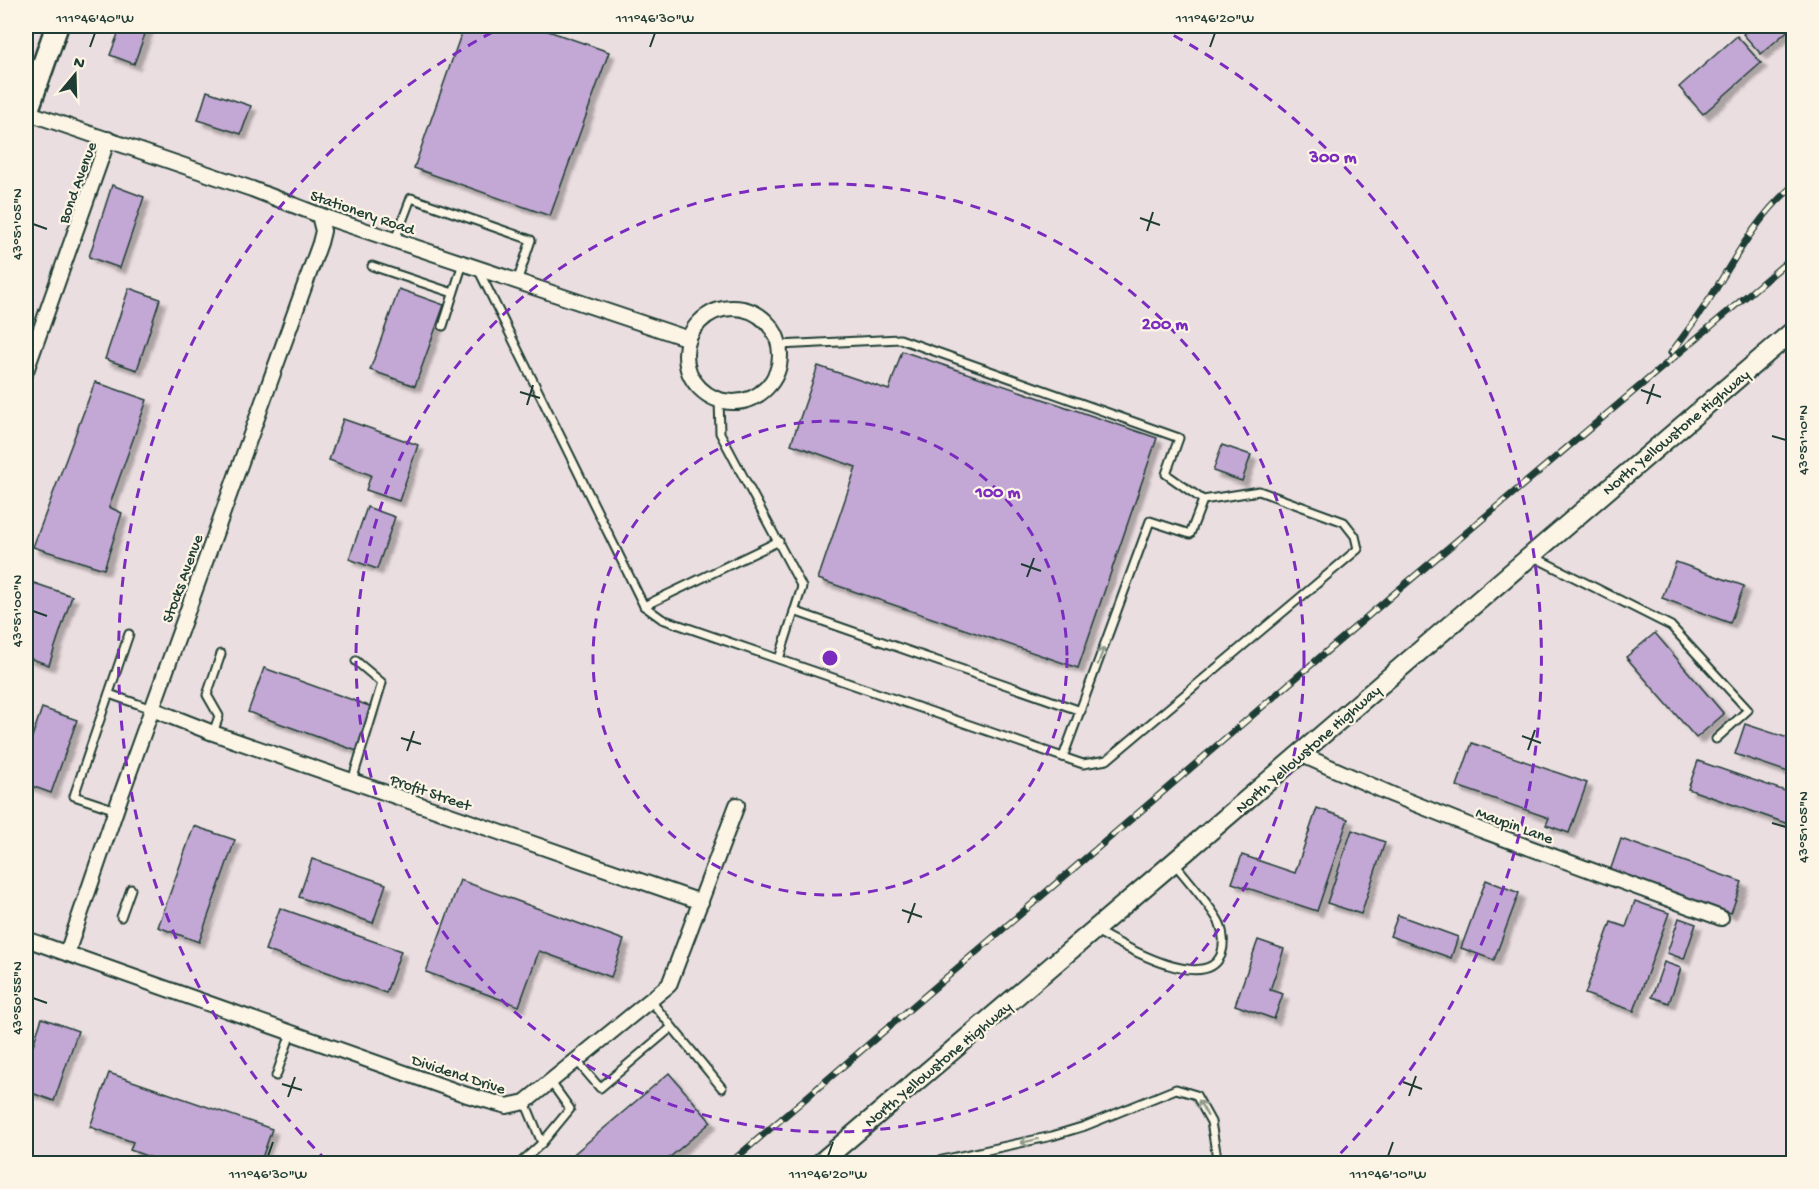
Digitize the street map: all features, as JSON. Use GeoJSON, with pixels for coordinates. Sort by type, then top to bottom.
{"type":"FeatureCollection","features":[{"type":"Feature","properties":{"kind":"main road"},"geometry":{"type":"LineString","coordinates":[[26,113],[57,26]]}},
{"type":"Feature","properties":{"kind":"main road","name":"North Yellowstone Highway"},"geometry":{"type":"LineString","coordinates":[[819,1164],[1794,330]]}},
{"type":"Feature","properties":{"kind":"street","name":"Stationery Road"},"geometry":{"type":"LineString","coordinates":[[26,113],[252,189],[319,215],[689,339]]}},
{"type":"Feature","properties":{"kind":"street","name":"Bond Avenue"},"geometry":{"type":"LineString","coordinates":[[26,371],[108,139]]}},
{"type":"Feature","properties":{"kind":"street","name":"Stocks Avenue"},"geometry":{"type":"LineString","coordinates":[[67,953],[152,708],[320,243],[323,231],[319,215]]}},
{"type":"Feature","properties":{"kind":"street"},"geometry":{"type":"LineString","coordinates":[[724,309],[740,309],[755,314],[768,324],[777,337],[780,352],[779,368],[772,382],[762,393],[748,400],[734,402],[719,400],[705,393],[695,382],[688,369],[686,354],[689,339],[697,325],[710,315],[724,309]]}},
{"type":"Feature","properties":{"kind":"street","name":"Profit Street"},"geometry":{"type":"LineString","coordinates":[[152,708],[213,733],[701,902]]}},
{"type":"Feature","properties":{"kind":"street","name":"Maupin Lane"},"geometry":{"type":"LineString","coordinates":[[1300,754],[1481,830],[1721,918]]}},
{"type":"Feature","properties":{"kind":"street","name":"Dividend Drive"},"geometry":{"type":"LineString","coordinates":[[26,939],[467,1095],[507,1106],[525,1102],[669,985],[737,805]]}},
{"type":"Feature","properties":{"kind":"lane"},"geometry":{"type":"LineString","coordinates":[[395,240],[411,198],[531,240],[517,282]]}},
{"type":"Feature","properties":{"kind":"lane"},"geometry":{"type":"LineString","coordinates":[[443,326],[463,263]]}},
{"type":"Feature","properties":{"kind":"lane"},"geometry":{"type":"LineString","coordinates":[[372,266],[453,293]]}},
{"type":"Feature","properties":{"kind":"lane"},"geometry":{"type":"LineString","coordinates":[[478,268],[644,606],[662,619],[1083,764],[1107,760],[1358,549],[1355,536],[1344,522],[1259,491],[1203,500],[1166,474],[1179,438],[900,339],[779,345]]}},
{"type":"Feature","properties":{"kind":"lane"},"geometry":{"type":"LineString","coordinates":[[719,400],[720,433],[802,587],[779,659]]}},
{"type":"Feature","properties":{"kind":"lane"},"geometry":{"type":"LineString","coordinates":[[1063,757],[1150,521],[1190,534],[1203,500]]}},
{"type":"Feature","properties":{"kind":"lane"},"geometry":{"type":"LineString","coordinates":[[644,606],[779,541]]}},
{"type":"Feature","properties":{"kind":"lane"},"geometry":{"type":"LineString","coordinates":[[1530,555],[1671,626],[1748,710],[1716,739]]}},
{"type":"Feature","properties":{"kind":"lane"},"geometry":{"type":"LineString","coordinates":[[794,611],[1081,711]]}},
{"type":"Feature","properties":{"kind":"lane"},"geometry":{"type":"LineString","coordinates":[[116,810],[74,796],[129,634]]}},
{"type":"Feature","properties":{"kind":"lane"},"geometry":{"type":"LineString","coordinates":[[213,733],[219,716],[207,695],[220,654]]}},
{"type":"Feature","properties":{"kind":"lane"},"geometry":{"type":"LineString","coordinates":[[352,781],[382,683],[356,661]]}},
{"type":"Feature","properties":{"kind":"lane"},"geometry":{"type":"LineString","coordinates":[[109,694],[152,708]]}},
{"type":"Feature","properties":{"kind":"lane"},"geometry":{"type":"LineString","coordinates":[[1093,930],[1159,963],[1202,971],[1218,962],[1225,945],[1219,922],[1173,862]]}},
{"type":"Feature","properties":{"kind":"lane"},"geometry":{"type":"LineString","coordinates":[[121,917],[131,889]]}},
{"type":"Feature","properties":{"kind":"lane"},"geometry":{"type":"LineString","coordinates":[[650,1000],[722,1088]]}},
{"type":"Feature","properties":{"kind":"lane"},"geometry":{"type":"LineString","coordinates":[[576,1060],[600,1088],[672,1027]]}},
{"type":"Feature","properties":{"kind":"lane"},"geometry":{"type":"LineString","coordinates":[[276,1076],[291,1033]]}},
{"type":"Feature","properties":{"kind":"lane"},"geometry":{"type":"LineString","coordinates":[[519,1164],[543,1143],[570,1109],[550,1080]]}},
{"type":"Feature","properties":{"kind":"lane"},"geometry":{"type":"LineString","coordinates":[[924,1164],[1074,1129],[1176,1089],[1196,1095],[1211,1122],[1218,1164]]}},
{"type":"Feature","properties":{"kind":"lane"},"geometry":{"type":"LineString","coordinates":[[525,1102],[543,1143]]}},
{"type":"Feature","properties":{"kind":"building"},"geometry":{"type":"Polygon","coordinates":[[[121,26],[148,26],[134,64],[110,55],[121,26]]]}},
{"type":"Feature","properties":{"kind":"building"},"geometry":{"type":"Polygon","coordinates":[[[464,26],[534,26],[609,52],[550,216],[414,168],[464,26]]]}},
{"type":"Feature","properties":{"kind":"building"},"geometry":{"type":"Polygon","coordinates":[[[1752,26],[1793,26],[1761,54],[1743,34],[1752,26]]]}},
{"type":"Feature","properties":{"kind":"building"},"geometry":{"type":"Polygon","coordinates":[[[1737,36],[1761,63],[1703,114],[1679,87],[1737,36]]]}},
{"type":"Feature","properties":{"kind":"building"},"geometry":{"type":"Polygon","coordinates":[[[207,91],[251,106],[241,134],[198,120],[207,91]]]}},
{"type":"Feature","properties":{"kind":"building"},"geometry":{"type":"Polygon","coordinates":[[[112,185],[144,197],[120,268],[89,257],[112,185]]]}},
{"type":"Feature","properties":{"kind":"building"},"geometry":{"type":"Polygon","coordinates":[[[129,288],[160,299],[137,370],[105,359],[129,288]]]}},
{"type":"Feature","properties":{"kind":"building"},"geometry":{"type":"Polygon","coordinates":[[[399,289],[444,305],[415,386],[370,370],[399,289]]]}},
{"type":"Feature","properties":{"kind":"building"},"geometry":{"type":"Polygon","coordinates":[[[902,351],[1157,438],[1078,668],[818,579],[856,467],[791,444],[818,366],[889,390],[902,351]]]}},
{"type":"Feature","properties":{"kind":"building"},"geometry":{"type":"Polygon","coordinates":[[[95,382],[147,400],[109,507],[122,513],[104,569],[33,547],[95,382]]]}},
{"type":"Feature","properties":{"kind":"building"},"geometry":{"type":"Polygon","coordinates":[[[343,419],[418,445],[399,501],[366,490],[371,475],[329,460],[343,419]]]}},
{"type":"Feature","properties":{"kind":"building"},"geometry":{"type":"Polygon","coordinates":[[[1222,445],[1251,455],[1242,481],[1213,471],[1222,445]]]}},
{"type":"Feature","properties":{"kind":"building"},"geometry":{"type":"Polygon","coordinates":[[[367,507],[395,517],[377,569],[349,559],[367,507]]]}},
{"type":"Feature","properties":{"kind":"building"},"geometry":{"type":"Polygon","coordinates":[[[1676,562],[1744,586],[1730,623],[1662,598],[1676,562]]]}},
{"type":"Feature","properties":{"kind":"building"},"geometry":{"type":"Polygon","coordinates":[[[34,583],[72,596],[49,665],[26,657],[26,608],[34,583]]]}},
{"type":"Feature","properties":{"kind":"building"},"geometry":{"type":"Polygon","coordinates":[[[1655,633],[1724,714],[1696,738],[1626,657],[1655,633]]]}},
{"type":"Feature","properties":{"kind":"building"},"geometry":{"type":"Polygon","coordinates":[[[264,668],[372,707],[357,751],[248,712],[264,668]]]}},
{"type":"Feature","properties":{"kind":"building"},"geometry":{"type":"Polygon","coordinates":[[[42,708],[77,720],[51,793],[26,784],[26,754],[42,708]]]}},
{"type":"Feature","properties":{"kind":"building"},"geometry":{"type":"Polygon","coordinates":[[[1745,724],[1794,740],[1794,774],[1735,754],[1745,724]]]}},
{"type":"Feature","properties":{"kind":"building"},"geometry":{"type":"Polygon","coordinates":[[[1472,743],[1587,783],[1569,833],[1546,825],[1549,818],[1457,786],[1472,743]]]}},
{"type":"Feature","properties":{"kind":"building"},"geometry":{"type":"Polygon","coordinates":[[[1698,761],[1794,794],[1794,826],[1688,789],[1698,761]]]}},
{"type":"Feature","properties":{"kind":"building"},"geometry":{"type":"Polygon","coordinates":[[[1317,808],[1348,819],[1317,911],[1232,883],[1242,855],[1295,873],[1317,808]]]}},
{"type":"Feature","properties":{"kind":"building"},"geometry":{"type":"Polygon","coordinates":[[[194,826],[235,840],[199,942],[158,927],[194,826]]]}},
{"type":"Feature","properties":{"kind":"building"},"geometry":{"type":"Polygon","coordinates":[[[1352,830],[1385,842],[1361,914],[1327,903],[1352,830]]]}},
{"type":"Feature","properties":{"kind":"building"},"geometry":{"type":"Polygon","coordinates":[[[1621,839],[1742,882],[1731,913],[1610,871],[1621,839]]]}},
{"type":"Feature","properties":{"kind":"building"},"geometry":{"type":"Polygon","coordinates":[[[312,859],[386,884],[373,923],[299,897],[312,859]]]}},
{"type":"Feature","properties":{"kind":"building"},"geometry":{"type":"Polygon","coordinates":[[[460,880],[624,940],[611,977],[539,951],[519,1006],[426,972],[460,880]]]}},
{"type":"Feature","properties":{"kind":"building"},"geometry":{"type":"Polygon","coordinates":[[[1486,880],[1519,893],[1494,960],[1461,948],[1486,880]]]}},
{"type":"Feature","properties":{"kind":"building"},"geometry":{"type":"Polygon","coordinates":[[[1635,901],[1669,913],[1634,1011],[1585,994],[1611,922],[1626,927],[1635,901]]]}},
{"type":"Feature","properties":{"kind":"building"},"geometry":{"type":"Polygon","coordinates":[[[280,908],[401,951],[386,993],[265,950],[280,908]]]}},
{"type":"Feature","properties":{"kind":"building"},"geometry":{"type":"Polygon","coordinates":[[[1398,915],[1458,937],[1451,958],[1390,936],[1398,915]]]}},
{"type":"Feature","properties":{"kind":"building"},"geometry":{"type":"Polygon","coordinates":[[[1679,918],[1696,924],[1684,959],[1667,953],[1679,918]]]}},
{"type":"Feature","properties":{"kind":"building"},"geometry":{"type":"Polygon","coordinates":[[[1258,940],[1284,949],[1270,990],[1283,994],[1274,1019],[1235,1005],[1258,940]]]}},
{"type":"Feature","properties":{"kind":"building"},"geometry":{"type":"Polygon","coordinates":[[[1664,962],[1681,968],[1669,1003],[1652,997],[1664,962]]]}},
{"type":"Feature","properties":{"kind":"building"},"geometry":{"type":"Polygon","coordinates":[[[42,1018],[78,1031],[54,1101],[26,1091],[26,1066],[42,1018]]]}},
{"type":"Feature","properties":{"kind":"building"},"geometry":{"type":"Polygon","coordinates":[[[109,1073],[272,1129],[260,1164],[169,1164],[130,1150],[133,1142],[90,1127],[109,1073]]]}},
{"type":"Feature","properties":{"kind":"building"},"geometry":{"type":"Polygon","coordinates":[[[669,1073],[711,1122],[662,1164],[562,1164],[669,1073]]]}},
{"type":"Feature","properties":{"kind":"railway"},"geometry":{"type":"LineString","coordinates":[[1671,353],[1704,308],[1750,235],[1770,209],[1794,185]]}},
{"type":"Feature","properties":{"kind":"railway"},"geometry":{"type":"LineString","coordinates":[[729,1164],[1396,592],[1794,256]]}}]}
